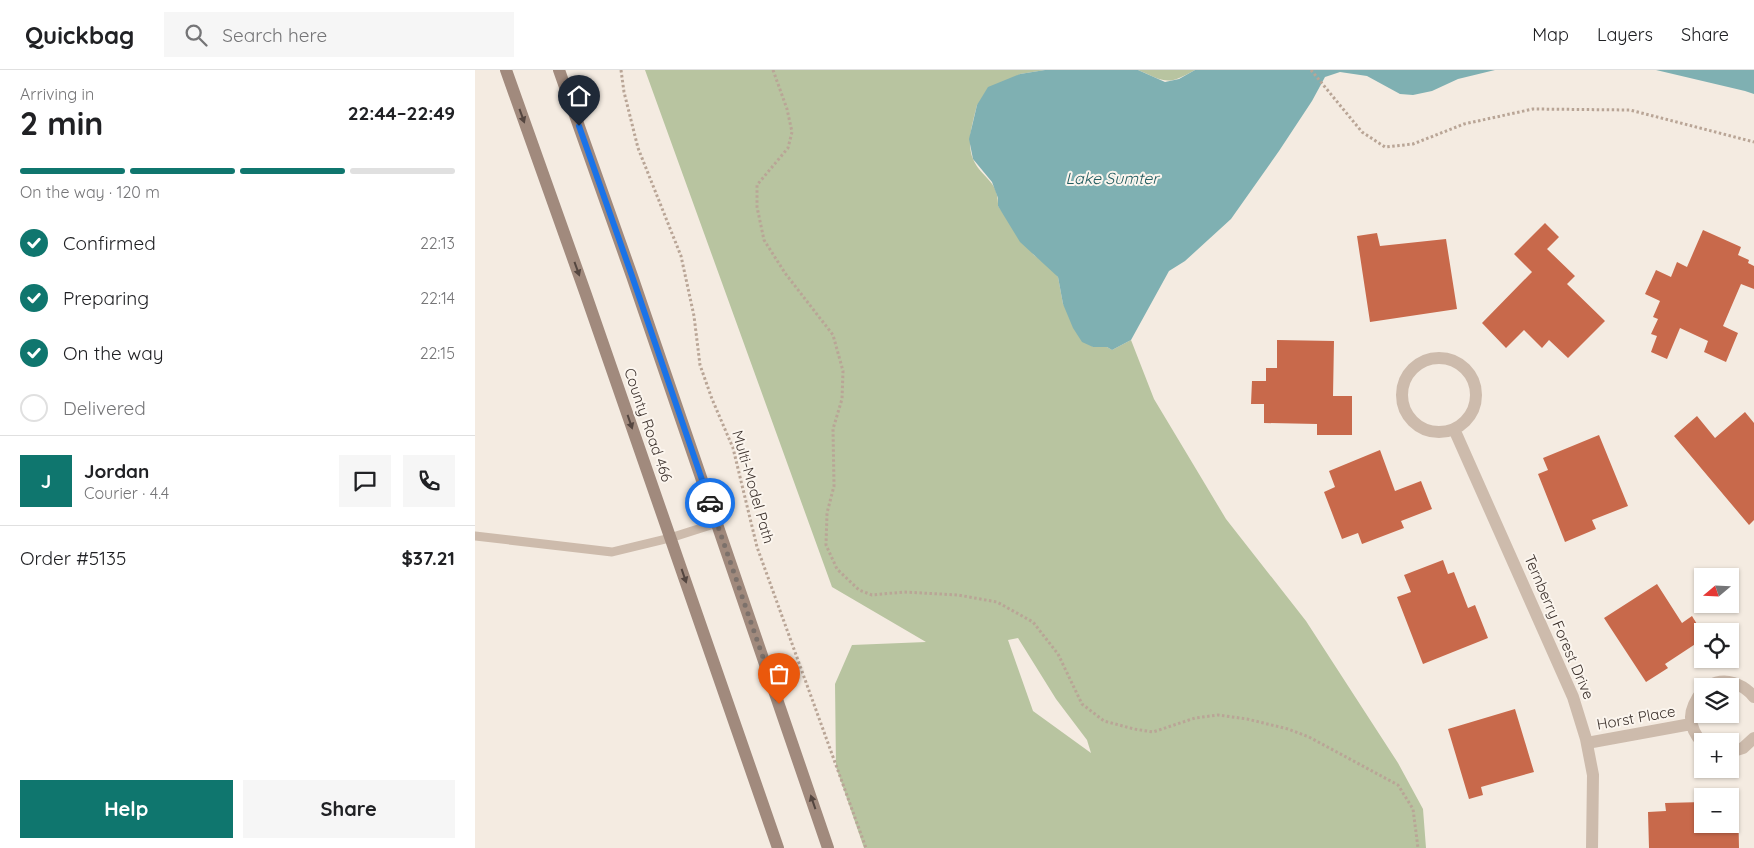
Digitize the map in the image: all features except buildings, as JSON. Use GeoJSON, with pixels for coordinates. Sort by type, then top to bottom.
{"type":"FeatureCollection","features":[{"type":"Feature","properties":{"kind":"main road","name":"County Road 466"},"geometry":{"type":"LineString","coordinates":[[506,70],[778,848]]}},
{"type":"Feature","properties":{"kind":"main road"},"geometry":{"type":"LineString","coordinates":[[559,70],[632,276],[828,848]]}},
{"type":"Feature","properties":{"kind":"street"},"geometry":{"type":"LineString","coordinates":[[1437,359],[1449,360],[1461,366],[1470,375],[1475,387],[1476,399],[1473,412],[1465,422],[1454,429],[1432,432],[1412,420],[1406,411],[1403,388],[1407,377],[1414,368],[1424,362],[1437,359]]}},
{"type":"Feature","properties":{"kind":"street","name":"Ternberry Forest Drive"},"geometry":{"type":"LineString","coordinates":[[1454,429],[1573,697],[1587,743],[1593,775],[1593,848]]}},
{"type":"Feature","properties":{"kind":"street"},"geometry":{"type":"LineString","coordinates":[[1739,685],[1748,690],[1754,697]]}},
{"type":"Feature","properties":{"kind":"street","name":"Horst Place"},"geometry":{"type":"LineString","coordinates":[[1694,703],[1691,712],[1691,724],[1695,733]]}},
{"type":"Feature","properties":{"kind":"street","name":"Horst Place"},"geometry":{"type":"LineString","coordinates":[[1587,743],[1691,724]]}},
{"type":"Feature","properties":{"kind":"street"},"geometry":{"type":"LineString","coordinates":[[1739,749],[1754,738]]}},
{"type":"Feature","properties":{"kind":"lane"},"geometry":{"type":"LineString","coordinates":[[475,536],[612,552],[671,538],[717,523]]}},
{"type":"Feature","properties":{"kind":"path","name":"Multi-Model Path"},"geometry":{"type":"LineString","coordinates":[[621,70],[624,92],[638,148],[681,256],[694,316],[700,365],[733,448],[757,546],[866,848]]}},
{"type":"Feature","properties":{"kind":"path"},"geometry":{"type":"LineString","coordinates":[[773,70],[787,109],[792,132],[788,148],[757,186],[757,208],[764,240],[785,273],[833,335],[843,371],[842,399],[833,429],[833,486],[827,513],[826,545],[837,569],[859,590],[872,595],[904,592],[958,595],[997,602],[1033,622],[1058,654],[1082,704],[1104,722],[1153,732],[1195,718],[1218,715],[1277,726],[1309,737],[1398,784],[1413,809],[1418,848]]}},
{"type":"Feature","properties":{"kind":"path"},"geometry":{"type":"LineString","coordinates":[[1311,70],[1362,132],[1385,147],[1413,144],[1464,124],[1533,110],[1630,110],[1754,142]]}},
{"type":"Feature","properties":{"kind":"green space"},"geometry":{"type":"Polygon","coordinates":[[[645,70],[1045,70],[1020,74],[977,105],[970,139],[973,159],[980,171],[996,190],[998,206],[1034,255],[1052,269],[1058,277],[1063,304],[1093,347],[1107,347],[1112,350],[1131,340],[1154,399],[1226,519],[1306,621],[1398,763],[1423,809],[1426,848],[864,848],[836,767],[835,684],[852,645],[926,642],[832,587],[645,70]],[[1018,638],[1008,640],[1033,711],[1091,753],[1087,740],[1056,699],[1018,638]]]}},
{"type":"Feature","properties":{"kind":"green space"},"geometry":{"type":"Polygon","coordinates":[[[1138,70],[1195,70],[1178,78],[1166,80],[1138,70]]]}},
{"type":"Feature","properties":{"kind":"water","name":"Lake Sumter"},"geometry":{"type":"Polygon","coordinates":[[[1045,70],[1138,70],[1165,82],[1179,79],[1195,70],[1495,70],[1458,79],[1432,91],[1413,95],[1400,94],[1367,76],[1340,72],[1325,77],[1312,101],[1279,151],[1231,219],[1185,261],[1169,271],[1131,340],[1112,350],[1107,347],[1093,347],[1082,342],[1073,328],[1063,304],[1058,277],[1020,242],[998,206],[998,198],[992,182],[973,159],[969,139],[977,105],[988,87],[1020,74],[1045,70]]]}},
{"type":"Feature","properties":{"kind":"water"},"geometry":{"type":"Polygon","coordinates":[[[1656,70],[1754,70],[1754,94],[1745,91],[1656,70]]]}},
{"type":"Feature","properties":{"kind":"way so far"},"geometry":{"type":"LineString","coordinates":[[710,503],[779,704]]}},
{"type":"Feature","properties":{"kind":"route"},"geometry":{"type":"LineString","coordinates":[[579,126],[710,503]]}}]}
